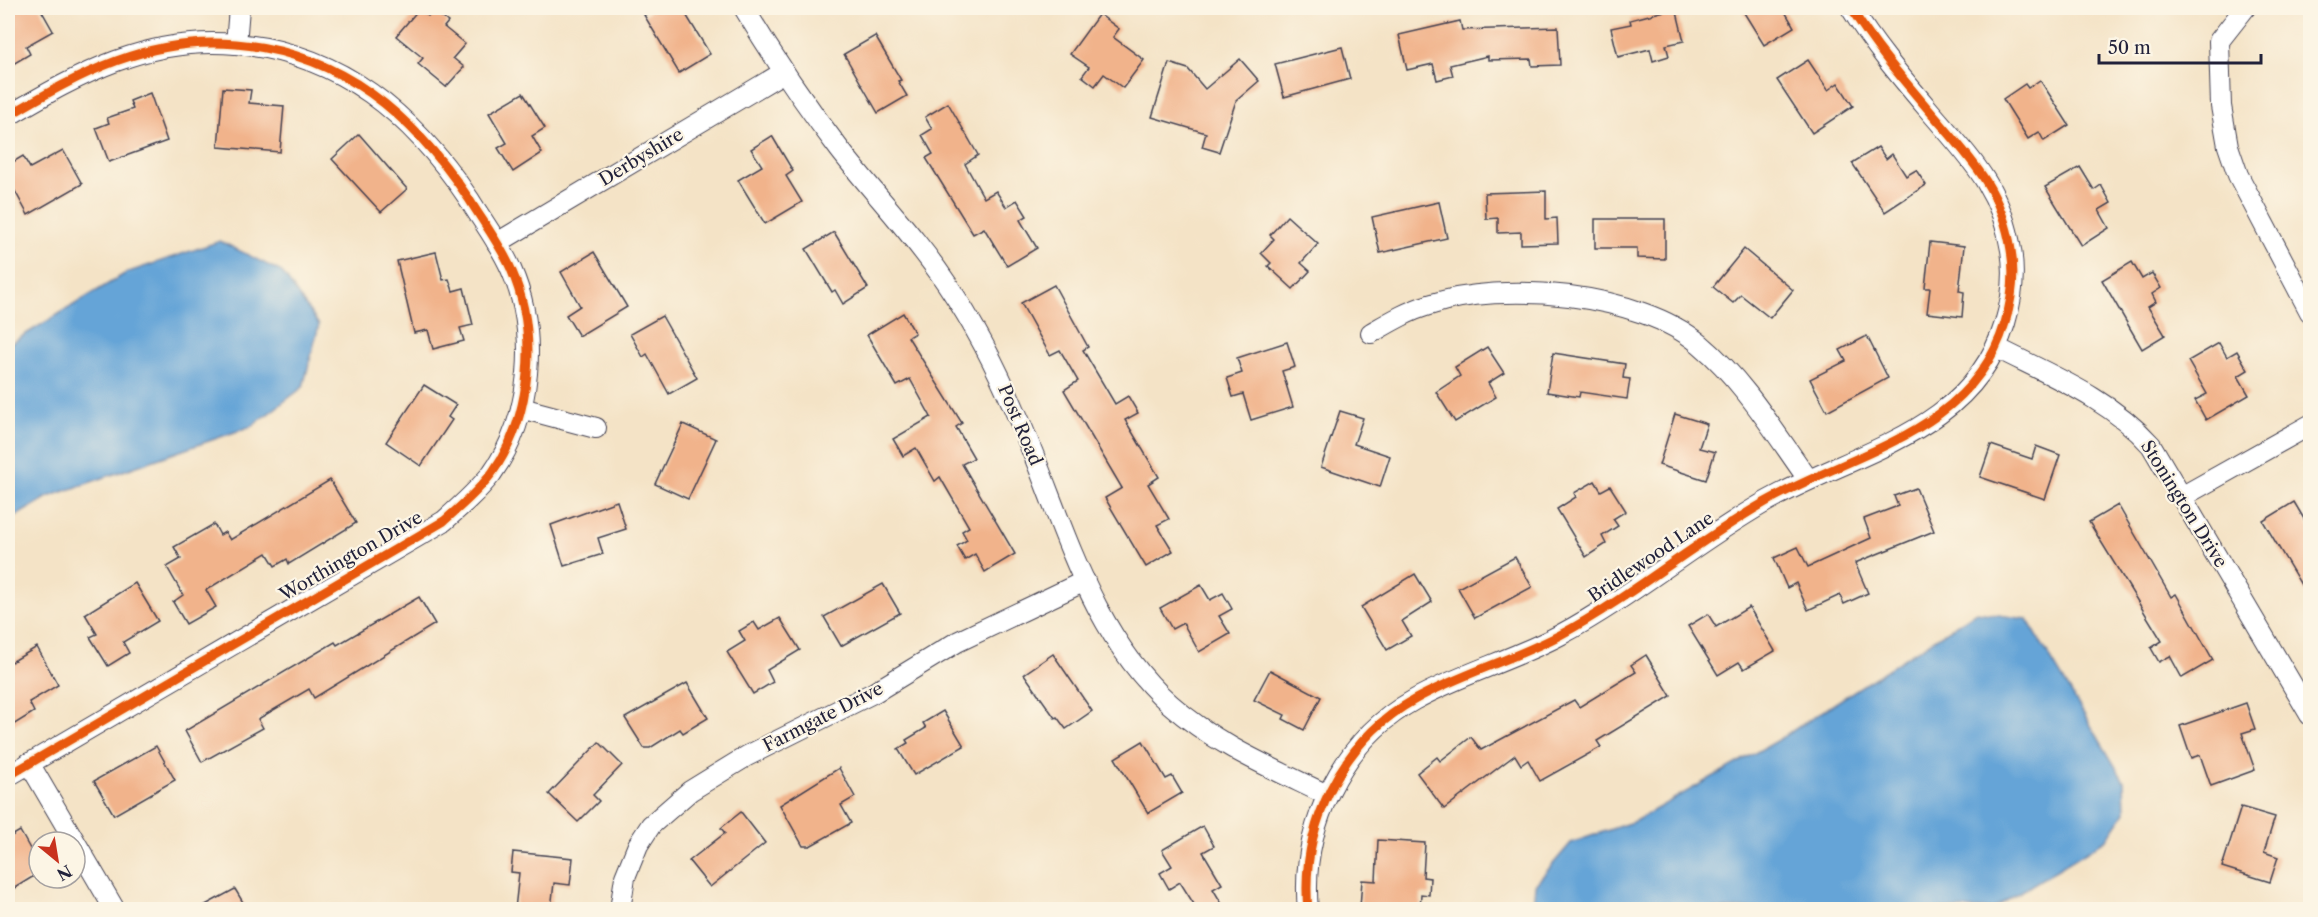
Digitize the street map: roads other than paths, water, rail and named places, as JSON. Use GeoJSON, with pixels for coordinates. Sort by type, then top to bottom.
{"type":"FeatureCollection","features":[{"type":"Feature","properties":{"kind":"street"},"geometry":{"type":"LineString","coordinates":[[236,44],[239,8]]}},
{"type":"Feature","properties":{"kind":"street","name":"Post Road"},"geometry":{"type":"LineString","coordinates":[[744,8],[784,72],[842,152],[908,230],[947,284],[973,327],[1016,413],[1085,581],[1118,644],[1170,704],[1231,748],[1327,795]]}},
{"type":"Feature","properties":{"kind":"street","name":"Bridlewood Lane"},"geometry":{"type":"LineString","coordinates":[[1308,909],[1309,866],[1316,829],[1327,795],[1342,768],[1371,734],[1411,702],[1520,655],[1579,624],[1624,597],[1694,546],[1808,479],[1896,440],[1934,420],[1971,387],[1997,348],[2010,308],[2013,277],[2011,249],[1989,185],[1958,140],[1888,63],[1851,8]]}},
{"type":"Feature","properties":{"kind":"street"},"geometry":{"type":"LineString","coordinates":[[2245,8],[2219,41],[2221,106],[2232,161],[2310,312]]}},
{"type":"Feature","properties":{"kind":"street","name":"Worthington Drive"},"geometry":{"type":"LineString","coordinates":[[8,116],[79,75],[116,59],[181,45],[236,44],[311,62],[366,89],[422,135],[455,178],[497,243],[518,289],[527,329],[526,375],[521,408],[508,442],[492,472],[444,521],[8,776]]}},
{"type":"Feature","properties":{"kind":"street","name":"Derbyshire"},"geometry":{"type":"LineString","coordinates":[[497,243],[784,72]]}},
{"type":"Feature","properties":{"kind":"street"},"geometry":{"type":"LineString","coordinates":[[1371,333],[1401,315],[1430,304],[1497,293],[1572,298],[1640,312],[1679,330],[1719,361],[1747,394],[1808,479]]}},
{"type":"Feature","properties":{"kind":"street","name":"Stonington Drive"},"geometry":{"type":"LineString","coordinates":[[1997,348],[2094,397],[2116,411],[2151,445],[2310,715]]}},
{"type":"Feature","properties":{"kind":"street"},"geometry":{"type":"LineString","coordinates":[[521,408],[596,428]]}},
{"type":"Feature","properties":{"kind":"street"},"geometry":{"type":"LineString","coordinates":[[2183,496],[2310,426]]}},
{"type":"Feature","properties":{"kind":"street","name":"Farmgate Drive"},"geometry":{"type":"LineString","coordinates":[[620,909],[625,877],[638,845],[669,807],[690,791],[747,756],[875,692],[957,642],[1085,581]]}},
{"type":"Feature","properties":{"kind":"street"},"geometry":{"type":"LineString","coordinates":[[29,763],[115,909]]}},
{"type":"Feature","properties":{"kind":"water"},"geometry":{"type":"Polygon","coordinates":[[[220,241],[282,272],[319,325],[303,387],[252,426],[48,497],[8,521],[8,345],[126,273],[220,241]]]}},
{"type":"Feature","properties":{"kind":"water"},"geometry":{"type":"Polygon","coordinates":[[[1976,612],[2027,619],[2124,781],[2125,812],[2107,839],[1993,909],[1533,909],[1535,885],[1571,843],[1635,821],[1783,737],[1976,612]]]}}]}
